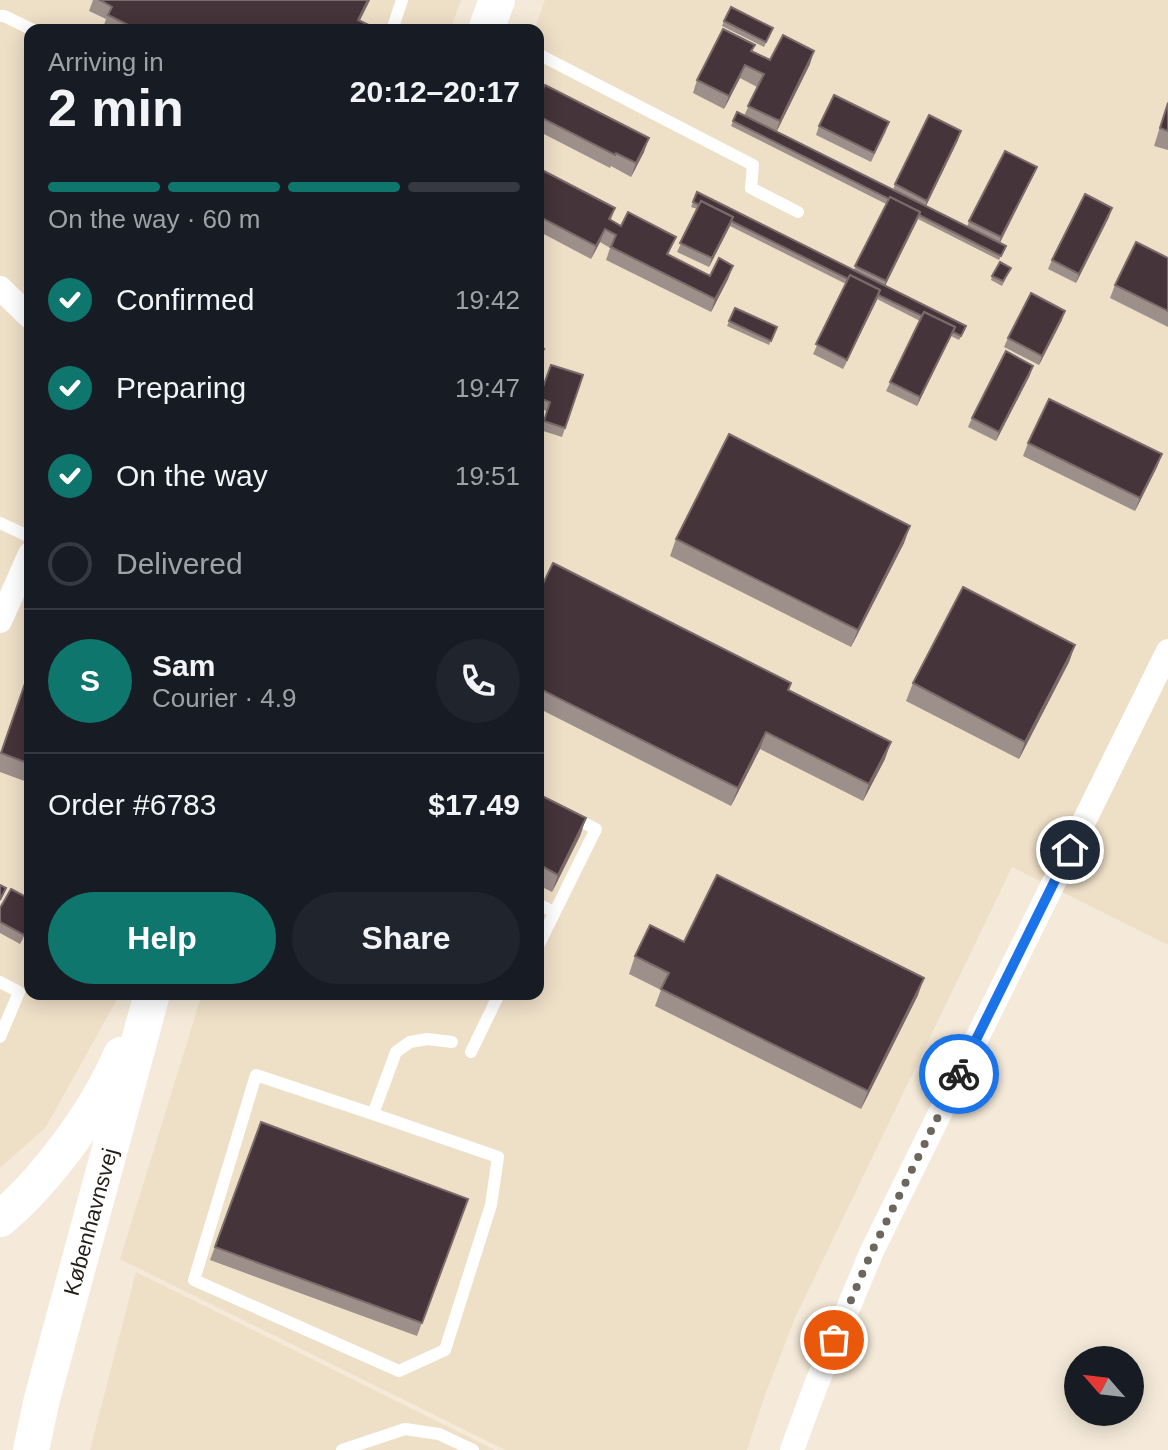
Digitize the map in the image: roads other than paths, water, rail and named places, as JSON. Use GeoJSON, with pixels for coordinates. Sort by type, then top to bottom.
{"type":"FeatureCollection","features":[{"type":"Feature","properties":{"kind":"main road","name":"Københavnsvej"},"geometry":{"type":"LineString","coordinates":[[0,1219],[28,1193],[68,1144],[112,1077],[143,1000]]}},
{"type":"Feature","properties":{"kind":"main road","name":"Københavnsvej"},"geometry":{"type":"LineString","coordinates":[[31,1450],[42,1399],[150,1000]]}},
{"type":"Feature","properties":{"kind":"street"},"geometry":{"type":"LineString","coordinates":[[0,288],[24,311]]}},
{"type":"Feature","properties":{"kind":"street"},"geometry":{"type":"LineString","coordinates":[[0,621],[24,567]]}},
{"type":"Feature","properties":{"kind":"street"},"geometry":{"type":"LineString","coordinates":[[792,1450],[872,1251],[1168,651]]}},
{"type":"Feature","properties":{"kind":"lane"},"geometry":{"type":"LineString","coordinates":[[394,24],[402,0]]}},
{"type":"Feature","properties":{"kind":"lane"},"geometry":{"type":"LineString","coordinates":[[0,16],[24,26]]}},
{"type":"Feature","properties":{"kind":"lane"},"geometry":{"type":"LineString","coordinates":[[544,57],[753,165],[751,188],[798,212]]}},
{"type":"Feature","properties":{"kind":"lane"},"geometry":{"type":"LineString","coordinates":[[0,523],[24,534]]}},
{"type":"Feature","properties":{"kind":"lane"},"geometry":{"type":"LineString","coordinates":[[544,933],[596,829],[561,812]]}},
{"type":"Feature","properties":{"kind":"lane"},"geometry":{"type":"LineString","coordinates":[[544,907],[554,912]]}},
{"type":"Feature","properties":{"kind":"lane"},"geometry":{"type":"LineString","coordinates":[[0,982],[19,992],[0,1037]]}},
{"type":"Feature","properties":{"kind":"lane"},"geometry":{"type":"LineString","coordinates":[[471,1052],[496,1000]]}},
{"type":"Feature","properties":{"kind":"lane"},"geometry":{"type":"LineString","coordinates":[[373,1114],[396,1052],[410,1042],[427,1039],[452,1042]]}},
{"type":"Feature","properties":{"kind":"lane"},"geometry":{"type":"LineString","coordinates":[[256,1075],[373,1114],[498,1157],[491,1205],[445,1350],[399,1371],[194,1280],[256,1075]]}},
{"type":"Feature","properties":{"kind":"lane"},"geometry":{"type":"LineString","coordinates":[[342,1450],[405,1429],[439,1434],[473,1450]]}}]}
